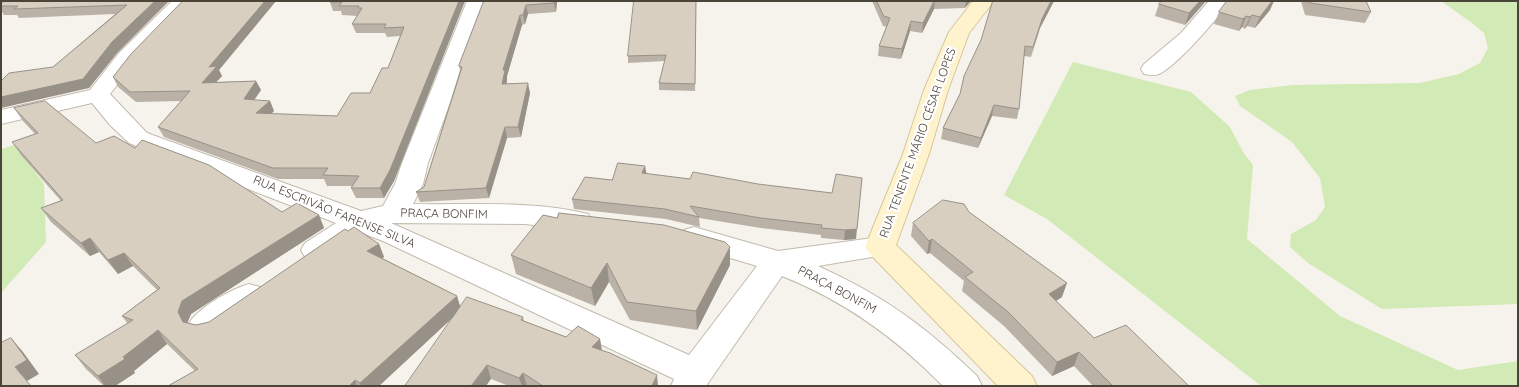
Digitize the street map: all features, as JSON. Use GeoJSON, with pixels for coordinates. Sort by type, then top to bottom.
{"type":"FeatureCollection","features":[{"type":"Feature","properties":{"kind":"main road","name":"RUA TENENTE MÁRIO CÉSAR LOPES"},"geometry":{"type":"LineString","coordinates":[[984,1],[960,32],[936,90],[916,154],[880,247],[1020,386]]}},
{"type":"Feature","properties":{"kind":"street"},"geometry":{"type":"LineString","coordinates":[[1,117],[98,95],[110,76],[184,1]]}},
{"type":"Feature","properties":{"kind":"street"},"geometry":{"type":"LineString","coordinates":[[394,213],[410,184],[415,164],[477,1]]}},
{"type":"Feature","properties":{"kind":"street"},"geometry":{"type":"LineString","coordinates":[[1152,69],[1190,38],[1220,1]]}},
{"type":"Feature","properties":{"kind":"street","name":"RUA ESCRIVÃO FARENSE SILVA"},"geometry":{"type":"LineString","coordinates":[[98,95],[119,120],[138,138],[394,234],[692,379]]}},
{"type":"Feature","properties":{"kind":"street","name":"PRAÇA BONFIM"},"geometry":{"type":"LineString","coordinates":[[360,221],[394,213],[525,215],[603,224]]}},
{"type":"Feature","properties":{"kind":"street"},"geometry":{"type":"LineString","coordinates":[[204,324],[360,221]]}},
{"type":"Feature","properties":{"kind":"street","name":"PRAÇA BONFIM"},"geometry":{"type":"LineString","coordinates":[[666,231],[704,240],[800,270],[851,295],[906,331],[965,386]]}},
{"type":"Feature","properties":{"kind":"street"},"geometry":{"type":"LineString","coordinates":[[692,379],[776,262],[880,247]]}},
{"type":"Feature","properties":{"kind":"green space"},"geometry":{"type":"Polygon","coordinates":[[[1441,1],[1518,1],[1518,304],[1382,309],[1308,263],[1290,247],[1291,234],[1316,220],[1325,207],[1320,178],[1292,142],[1240,106],[1235,96],[1250,90],[1293,85],[1420,83],[1459,74],[1480,63],[1488,48],[1484,33],[1441,1]]]}},
{"type":"Feature","properties":{"kind":"green space"},"geometry":{"type":"Polygon","coordinates":[[[1073,62],[1191,92],[1230,127],[1243,152],[1253,165],[1247,239],[1340,316],[1458,370],[1518,361],[1518,386],[1261,386],[1047,219],[1004,195],[1073,62]]]}},
{"type":"Feature","properties":{"kind":"green space"},"geometry":{"type":"Polygon","coordinates":[[[15,145],[44,184],[46,242],[1,293],[1,149],[15,145]]]}},
{"type":"Feature","properties":{"kind":"building"},"geometry":{"type":"Polygon","coordinates":[[[4,1],[155,1],[112,42],[83,79],[1,97],[1,81],[9,73],[53,67],[127,5],[14,9],[18,6],[1,6],[4,1]]]}},
{"type":"Feature","properties":{"kind":"building"},"geometry":{"type":"Polygon","coordinates":[[[183,1],[265,1],[209,67],[217,66],[202,83],[256,81],[244,99],[270,101],[256,113],[337,116],[351,93],[370,93],[382,68],[388,68],[404,27],[384,28],[386,24],[352,24],[362,8],[358,8],[359,6],[339,6],[342,2],[330,1],[459,1],[390,170],[380,188],[351,188],[359,176],[323,175],[328,168],[273,168],[158,127],[190,91],[130,92],[113,77],[131,54],[183,1]]]}},
{"type":"Feature","properties":{"kind":"building"},"geometry":{"type":"Polygon","coordinates":[[[484,1],[554,1],[554,3],[526,5],[523,15],[520,15],[503,70],[505,70],[502,84],[528,83],[518,127],[505,127],[486,188],[416,192],[424,187],[462,67],[459,66],[484,1]]]}},
{"type":"Feature","properties":{"kind":"building"},"geometry":{"type":"Polygon","coordinates":[[[634,1],[696,1],[695,84],[659,83],[666,55],[628,56],[634,1]]]}},
{"type":"Feature","properties":{"kind":"building"},"geometry":{"type":"Polygon","coordinates":[[[877,1],[934,1],[923,23],[911,21],[902,49],[879,46],[890,18],[884,16],[877,1]]]}},
{"type":"Feature","properties":{"kind":"building"},"geometry":{"type":"Polygon","coordinates":[[[993,1],[1051,1],[1042,19],[1033,47],[1025,46],[1019,109],[994,105],[981,138],[943,128],[960,94],[964,76],[981,40],[993,1]]]}},
{"type":"Feature","properties":{"kind":"building"},"geometry":{"type":"Polygon","coordinates":[[[1162,1],[1200,1],[1189,13],[1159,4],[1162,1]]]}},
{"type":"Feature","properties":{"kind":"building"},"geometry":{"type":"Polygon","coordinates":[[[1227,1],[1272,1],[1260,17],[1252,15],[1250,17],[1246,16],[1243,19],[1219,12],[1227,1]]]}},
{"type":"Feature","properties":{"kind":"building"},"geometry":{"type":"Polygon","coordinates":[[[1309,1],[1366,1],[1371,12],[1310,3],[1309,1]]]}},
{"type":"Feature","properties":{"kind":"building"},"geometry":{"type":"Polygon","coordinates":[[[45,101],[96,143],[114,136],[135,148],[142,140],[209,165],[282,212],[297,203],[319,215],[182,301],[178,312],[183,322],[196,325],[209,322],[345,229],[348,231],[354,227],[379,244],[367,251],[457,296],[360,383],[355,380],[349,386],[168,386],[198,369],[158,330],[123,357],[125,359],[98,376],[75,355],[133,320],[122,316],[160,288],[124,253],[108,260],[90,238],[81,243],[41,208],[63,200],[12,142],[38,133],[14,108],[45,101]]]}},
{"type":"Feature","properties":{"kind":"building"},"geometry":{"type":"Polygon","coordinates":[[[618,163],[645,166],[642,173],[690,179],[693,172],[758,184],[832,193],[836,174],[862,178],[857,229],[821,228],[822,225],[761,218],[690,206],[699,217],[665,209],[572,199],[585,177],[612,180],[618,163]]]}},
{"type":"Feature","properties":{"kind":"building"},"geometry":{"type":"Polygon","coordinates":[[[943,200],[964,204],[969,212],[1067,283],[1049,294],[1094,338],[1126,325],[1189,386],[1113,386],[1079,352],[1057,362],[1008,312],[965,277],[973,272],[932,239],[929,241],[913,223],[943,200]]]}},
{"type":"Feature","properties":{"kind":"building"},"geometry":{"type":"Polygon","coordinates":[[[559,213],[664,225],[725,242],[730,247],[696,311],[627,302],[607,263],[591,288],[511,255],[543,215],[557,218],[559,213]]]}},
{"type":"Feature","properties":{"kind":"building"},"geometry":{"type":"Polygon","coordinates":[[[467,297],[523,317],[521,320],[566,337],[578,326],[600,339],[592,347],[610,353],[657,375],[652,386],[543,386],[523,373],[519,378],[487,365],[471,386],[405,386],[467,297]]]}},
{"type":"Feature","properties":{"kind":"building"},"geometry":{"type":"Polygon","coordinates":[[[11,338],[27,360],[15,367],[31,386],[1,386],[1,343],[11,338]]]}}]}
